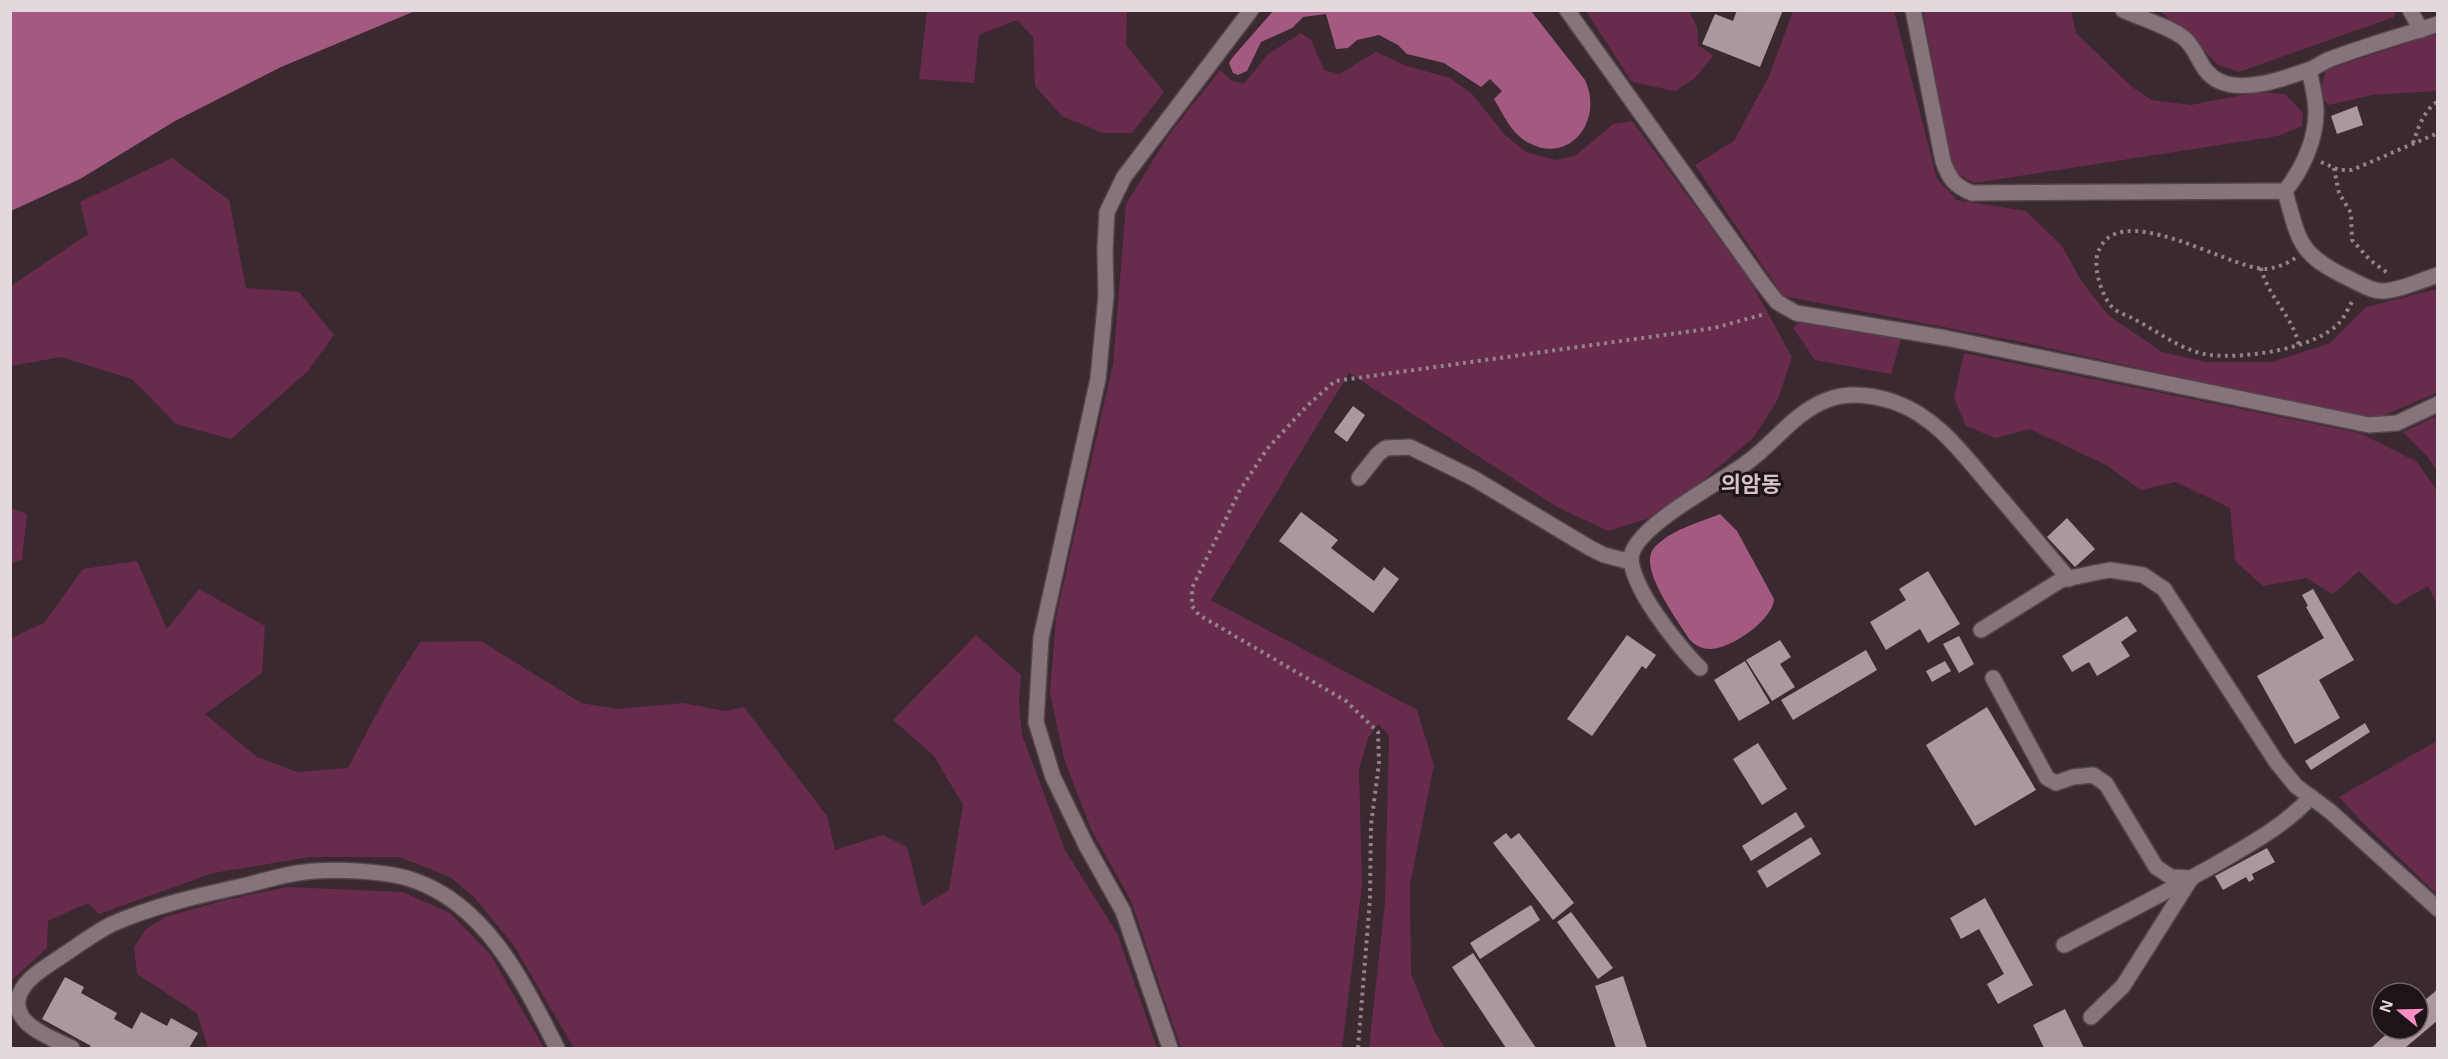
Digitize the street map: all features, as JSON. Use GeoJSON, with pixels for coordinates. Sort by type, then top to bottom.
{"type":"FeatureCollection","features":[{"type":"Feature","properties":{"kind":"street"},"geometry":{"type":"LineString","coordinates":[[1170,1048],[1123,911],[1086,845],[1050,766],[1036,722],[1041,638],[1098,379],[1106,296],[1107,212],[1130,168],[1251,10]]}},
{"type":"Feature","properties":{"kind":"street"},"geometry":{"type":"LineString","coordinates":[[1567,10],[1763,284],[1777,302],[1796,313],[1946,338],[2369,425],[2397,423],[2438,404]]}},
{"type":"Feature","properties":{"kind":"street"},"geometry":{"type":"LineString","coordinates":[[1913,10],[1943,161],[1949,179],[1959,188],[1972,193],[2285,191]]}},
{"type":"Feature","properties":{"kind":"street"},"geometry":{"type":"LineString","coordinates":[[2123,10],[2177,33],[2196,52],[2207,74],[2221,82],[2235,85],[2263,83],[2309,70],[2327,60],[2438,24]]}},
{"type":"Feature","properties":{"kind":"street"},"geometry":{"type":"LineString","coordinates":[[2410,10],[2421,30]]}},
{"type":"Feature","properties":{"kind":"street"},"geometry":{"type":"LineString","coordinates":[[2285,191],[2307,156],[2316,113],[2309,70]]}},
{"type":"Feature","properties":{"kind":"street"},"geometry":{"type":"LineString","coordinates":[[2285,191],[2297,233],[2305,250],[2324,267],[2374,290],[2395,290],[2438,275]]}},
{"type":"Feature","properties":{"kind":"street"},"geometry":{"type":"LineString","coordinates":[[1700,668],[1662,624],[1642,590],[1631,562],[1632,553],[1641,537],[1703,489],[1746,464],[1812,406],[1830,399],[1851,395],[1871,396],[1918,412],[1961,452],[2069,579]]}},
{"type":"Feature","properties":{"kind":"street"},"geometry":{"type":"LineString","coordinates":[[1359,478],[1377,454],[1386,448],[1410,447],[1473,478],[1590,548],[1610,557],[1631,562]]}},
{"type":"Feature","properties":{"kind":"street"},"geometry":{"type":"LineString","coordinates":[[1981,630],[2061,580],[2110,570],[2143,575],[2164,589],[2277,763],[2296,786],[2331,812],[2438,909]]}},
{"type":"Feature","properties":{"kind":"street"},"geometry":{"type":"LineString","coordinates":[[1993,678],[2047,778],[2056,783],[2073,777],[2093,775],[2106,784],[2156,867],[2171,877],[2192,878]]}},
{"type":"Feature","properties":{"kind":"street"},"geometry":{"type":"LineString","coordinates":[[2064,945],[2192,878],[2271,832],[2293,816],[2311,797]]}},
{"type":"Feature","properties":{"kind":"street"},"geometry":{"type":"LineString","coordinates":[[72,1048],[31,1026],[20,1014],[18,999],[27,982],[43,969],[111,925],[188,898],[306,871],[377,872],[413,880],[441,892],[475,917],[510,962],[557,1048]]}},
{"type":"Feature","properties":{"kind":"street"},"geometry":{"type":"LineString","coordinates":[[2091,1017],[2123,987],[2192,878]]}},
{"type":"Feature","properties":{"kind":"path"},"geometry":{"type":"LineString","coordinates":[[2413,143],[2420,123],[2432,104],[2438,100]]}},
{"type":"Feature","properties":{"kind":"path"},"geometry":{"type":"LineString","coordinates":[[2307,156],[2334,168],[2352,170],[2438,133]]}},
{"type":"Feature","properties":{"kind":"path"},"geometry":{"type":"LineString","coordinates":[[2334,168],[2339,193],[2351,213],[2352,240],[2370,260],[2390,274]]}},
{"type":"Feature","properties":{"kind":"path"},"geometry":{"type":"LineString","coordinates":[[2305,250],[2280,266],[2261,268],[2239,263],[2168,237],[2123,230],[2107,239],[2097,258],[2097,272],[2112,307],[2182,347],[2210,355],[2237,355],[2278,351],[2325,334],[2340,322],[2355,297],[2365,286],[2399,272]]}},
{"type":"Feature","properties":{"kind":"path"},"geometry":{"type":"LineString","coordinates":[[2261,268],[2263,278],[2272,296],[2287,315],[2299,345]]}},
{"type":"Feature","properties":{"kind":"path"},"geometry":{"type":"LineString","coordinates":[[1358,1048],[1370,899],[1371,825],[1379,763],[1378,732],[1346,701],[1199,615],[1192,606],[1192,588],[1240,490],[1267,449],[1307,406],[1335,381],[1714,328],[1762,314],[1796,313]]}},
{"type":"Feature","properties":{"kind":"shaded area"},"geometry":{"type":"Polygon","coordinates":[[[10,11],[415,11],[281,67],[175,121],[80,179],[11,211],[10,11]]]}},
{"type":"Feature","properties":{"kind":"shaded area"},"geometry":{"type":"Polygon","coordinates":[[[927,11],[1127,11],[1126,45],[1164,92],[1132,133],[1103,133],[1062,116],[1035,86],[1033,37],[1017,20],[979,35],[974,83],[919,79],[927,11]]]}},
{"type":"Feature","properties":{"kind":"shaded area"},"geometry":{"type":"Polygon","coordinates":[[[1273,11],[1531,11],[1585,80],[1590,95],[1590,110],[1586,123],[1580,135],[1570,143],[1558,148],[1544,148],[1529,143],[1513,130],[1494,99],[1502,91],[1490,79],[1481,87],[1444,63],[1407,54],[1398,45],[1379,35],[1357,40],[1348,48],[1336,49],[1326,14],[1303,17],[1292,28],[1261,42],[1247,71],[1238,75],[1233,73],[1229,63],[1232,58],[1273,11]]]}},
{"type":"Feature","properties":{"kind":"shaded area"},"geometry":{"type":"Polygon","coordinates":[[[1586,11],[1689,11],[1697,27],[1698,45],[1713,56],[1695,78],[1675,91],[1632,82],[1586,11]]]}},
{"type":"Feature","properties":{"kind":"shaded area"},"geometry":{"type":"Polygon","coordinates":[[[1793,11],[1894,11],[1937,179],[1957,200],[2026,211],[2062,246],[2082,282],[2108,315],[2162,352],[2206,362],[2272,362],[2330,343],[2366,307],[2437,289],[2437,393],[2372,420],[2021,342],[1783,296],[1695,165],[1734,141],[1769,76],[1793,11]]]}},
{"type":"Feature","properties":{"kind":"shaded area"},"geometry":{"type":"Polygon","coordinates":[[[1923,11],[2071,11],[2076,33],[2132,87],[2152,100],[2191,105],[2258,92],[2285,94],[2303,113],[2302,126],[2278,136],[1974,183],[1958,174],[1950,157],[1923,11]]]}},
{"type":"Feature","properties":{"kind":"shaded area"},"geometry":{"type":"Polygon","coordinates":[[[2160,11],[2396,11],[2394,17],[2239,72],[2218,65],[2160,11]]]}},
{"type":"Feature","properties":{"kind":"shaded area"},"geometry":{"type":"Polygon","coordinates":[[[1301,33],[1311,40],[1324,70],[1339,74],[1376,52],[1407,66],[1450,78],[1472,94],[1505,135],[1526,152],[1556,160],[1575,156],[1613,124],[1632,121],[1748,277],[1792,357],[1778,399],[1754,437],[1701,482],[1647,519],[1608,531],[1557,507],[1349,373],[1211,600],[1417,710],[1434,765],[1410,885],[1411,974],[1435,1032],[1445,1048],[1369,1048],[1385,902],[1389,735],[1378,724],[1368,738],[1359,769],[1362,886],[1342,1048],[1181,1048],[1131,901],[1091,829],[1064,759],[1050,692],[1056,617],[1113,364],[1126,204],[1168,136],[1220,70],[1231,80],[1244,84],[1268,54],[1301,33]]]}},
{"type":"Feature","properties":{"kind":"shaded area"},"geometry":{"type":"Polygon","coordinates":[[[2437,33],[2437,91],[2372,95],[2329,105],[2319,96],[2326,70],[2437,33]]]}},
{"type":"Feature","properties":{"kind":"shaded area"},"geometry":{"type":"Polygon","coordinates":[[[172,158],[229,200],[246,288],[299,292],[334,335],[308,371],[231,439],[176,424],[132,379],[61,357],[11,366],[11,286],[88,234],[80,202],[172,158]]]}},
{"type":"Feature","properties":{"kind":"shaded area"},"geometry":{"type":"Polygon","coordinates":[[[1799,322],[1902,336],[1891,374],[1815,360],[1793,328],[1799,322]]]}},
{"type":"Feature","properties":{"kind":"shaded area"},"geometry":{"type":"Polygon","coordinates":[[[1964,353],[2360,433],[2417,462],[2437,491],[2437,605],[2428,586],[2395,605],[2359,571],[2333,594],[2306,578],[2263,586],[2235,561],[2230,508],[2176,482],[2141,490],[2106,465],[2030,429],[1995,438],[1966,426],[1954,398],[1964,353]]]}},
{"type":"Feature","properties":{"kind":"shaded area"},"geometry":{"type":"Polygon","coordinates":[[[2437,416],[2437,471],[2427,456],[2403,432],[2437,416]]]}},
{"type":"Feature","properties":{"kind":"shaded area"},"geometry":{"type":"Polygon","coordinates":[[[11,508],[27,514],[22,560],[11,563],[11,508]]]}},
{"type":"Feature","properties":{"kind":"shaded area"},"geometry":{"type":"Polygon","coordinates":[[[1720,514],[1737,531],[1774,599],[1767,616],[1750,631],[1730,644],[1708,649],[1699,647],[1690,640],[1669,608],[1655,581],[1650,557],[1654,548],[1668,536],[1720,514]]]}},
{"type":"Feature","properties":{"kind":"shaded area"},"geometry":{"type":"Polygon","coordinates":[[[137,561],[167,629],[199,589],[265,626],[262,673],[205,714],[257,757],[297,772],[348,768],[386,696],[420,642],[481,641],[581,703],[618,709],[683,703],[725,711],[744,707],[827,816],[835,850],[883,835],[907,847],[922,906],[949,890],[963,805],[934,756],[893,720],[976,635],[1021,675],[1019,704],[1022,735],[1065,850],[1117,933],[1157,1048],[574,1048],[514,946],[474,897],[450,877],[399,857],[310,857],[213,873],[99,914],[88,903],[48,921],[47,948],[11,981],[11,638],[44,623],[83,569],[137,561]]]}},
{"type":"Feature","properties":{"kind":"shaded area"},"geometry":{"type":"Polygon","coordinates":[[[2437,741],[2437,894],[2339,797],[2437,741]]]}},
{"type":"Feature","properties":{"kind":"shaded area"},"geometry":{"type":"Polygon","coordinates":[[[287,887],[403,892],[450,913],[490,954],[544,1048],[208,1048],[197,1013],[137,974],[134,947],[146,929],[165,917],[226,900],[287,887]]]}},
{"type":"Feature","properties":{"kind":"building"},"geometry":{"type":"Polygon","coordinates":[[[1737,10],[1783,10],[1760,67],[1702,44],[1715,14],[1733,21],[1737,10]]]}},
{"type":"Feature","properties":{"kind":"building"},"geometry":{"type":"Polygon","coordinates":[[[2357,106],[2363,125],[2337,134],[2331,116],[2357,106]]]}},
{"type":"Feature","properties":{"kind":"building"},"geometry":{"type":"Polygon","coordinates":[[[1353,406],[1365,415],[1347,442],[1334,432],[1353,406]]]}},
{"type":"Feature","properties":{"kind":"building"},"geometry":{"type":"Polygon","coordinates":[[[1301,512],[1338,540],[1331,548],[1374,581],[1384,567],[1399,579],[1373,613],[1279,541],[1301,512]]]}},
{"type":"Feature","properties":{"kind":"building"},"geometry":{"type":"Polygon","coordinates":[[[2067,518],[2095,549],[2075,567],[2047,537],[2067,518]]]}},
{"type":"Feature","properties":{"kind":"building"},"geometry":{"type":"Polygon","coordinates":[[[1928,571],[1960,624],[1928,643],[1920,629],[1886,650],[1870,622],[1906,600],[1899,589],[1928,571]]]}},
{"type":"Feature","properties":{"kind":"building"},"geometry":{"type":"Polygon","coordinates":[[[2313,589],[2354,660],[2319,680],[2340,718],[2295,744],[2257,676],[2324,638],[2306,607],[2308,606],[2302,595],[2313,589]]]}},
{"type":"Feature","properties":{"kind":"building"},"geometry":{"type":"Polygon","coordinates":[[[2127,616],[2137,631],[2121,642],[2130,656],[2097,676],[2089,662],[2072,672],[2062,656],[2127,616]]]}},
{"type":"Feature","properties":{"kind":"building"},"geometry":{"type":"Polygon","coordinates":[[[1627,635],[1656,655],[1646,669],[1642,666],[1592,736],[1567,719],[1627,635]]]}},
{"type":"Feature","properties":{"kind":"building"},"geometry":{"type":"Polygon","coordinates":[[[1959,636],[1974,664],[1959,673],[1943,644],[1959,636]]]}},
{"type":"Feature","properties":{"kind":"building"},"geometry":{"type":"Polygon","coordinates":[[[1780,640],[1791,657],[1780,664],[1795,687],[1772,701],[1746,660],[1780,640]]]}},
{"type":"Feature","properties":{"kind":"building"},"geometry":{"type":"Polygon","coordinates":[[[1866,650],[1877,670],[1793,720],[1781,700],[1866,650]]]}},
{"type":"Feature","properties":{"kind":"building"},"geometry":{"type":"Polygon","coordinates":[[[1745,661],[1770,703],[1739,721],[1714,680],[1745,661]]]}},
{"type":"Feature","properties":{"kind":"building"},"geometry":{"type":"Polygon","coordinates":[[[1945,661],[1951,671],[1932,682],[1926,671],[1945,661]]]}},
{"type":"Feature","properties":{"kind":"building"},"geometry":{"type":"Polygon","coordinates":[[[1987,707],[2036,790],[1975,826],[1926,745],[1987,707]]]}},
{"type":"Feature","properties":{"kind":"building"},"geometry":{"type":"Polygon","coordinates":[[[2365,723],[2370,732],[2311,770],[2305,761],[2365,723]]]}},
{"type":"Feature","properties":{"kind":"building"},"geometry":{"type":"Polygon","coordinates":[[[1758,743],[1787,789],[1762,805],[1733,759],[1758,743]]]}},
{"type":"Feature","properties":{"kind":"building"},"geometry":{"type":"Polygon","coordinates":[[[1796,812],[1805,827],[1751,861],[1742,846],[1796,812]]]}},
{"type":"Feature","properties":{"kind":"building"},"geometry":{"type":"Polygon","coordinates":[[[1506,833],[1511,839],[1519,833],[1574,903],[1553,920],[1493,843],[1506,833]]]}},
{"type":"Feature","properties":{"kind":"building"},"geometry":{"type":"Polygon","coordinates":[[[1811,837],[1821,854],[1767,888],[1757,871],[1811,837]]]}},
{"type":"Feature","properties":{"kind":"building"},"geometry":{"type":"Polygon","coordinates":[[[2267,848],[2275,862],[2252,874],[2254,879],[2249,882],[2246,877],[2223,890],[2215,876],[2267,848]]]}},
{"type":"Feature","properties":{"kind":"building"},"geometry":{"type":"Polygon","coordinates":[[[1985,898],[2033,985],[1998,1004],[1987,984],[2004,974],[1979,929],[1961,939],[1950,918],[1985,898]]]}},
{"type":"Feature","properties":{"kind":"building"},"geometry":{"type":"Polygon","coordinates":[[[1531,905],[1540,920],[1480,959],[1470,943],[1531,905]]]}},
{"type":"Feature","properties":{"kind":"building"},"geometry":{"type":"Polygon","coordinates":[[[1571,912],[1613,968],[1598,979],[1557,922],[1571,912]]]}},
{"type":"Feature","properties":{"kind":"building"},"geometry":{"type":"Polygon","coordinates":[[[1473,953],[1536,1048],[1506,1048],[1452,967],[1473,953]]]}},
{"type":"Feature","properties":{"kind":"building"},"geometry":{"type":"Polygon","coordinates":[[[1623,976],[1647,1048],[1616,1048],[1595,986],[1623,976]]]}},
{"type":"Feature","properties":{"kind":"building"},"geometry":{"type":"Polygon","coordinates":[[[65,977],[84,987],[81,993],[117,1013],[114,1019],[132,1029],[141,1012],[167,1026],[171,1018],[198,1033],[189,1048],[89,1048],[91,1046],[42,1019],[65,977]]]}},
{"type":"Feature","properties":{"kind":"building"},"geometry":{"type":"Polygon","coordinates":[[[2438,989],[2438,1020],[2430,1027],[2430,996],[2438,989]]]}},
{"type":"Feature","properties":{"kind":"building"},"geometry":{"type":"Polygon","coordinates":[[[2065,1009],[2084,1048],[2044,1048],[2033,1025],[2065,1009]]]}},
{"type":"Feature","properties":{"kind":"building"},"geometry":{"type":"Polygon","coordinates":[[[2379,1041],[2413,1041],[2405,1048],[2371,1048],[2379,1041]]]}},
{"type":"Feature","properties":{"kind":"district","name":"의암동"},"geometry":{"type":"Point","coordinates":[1751,484]}}]}
